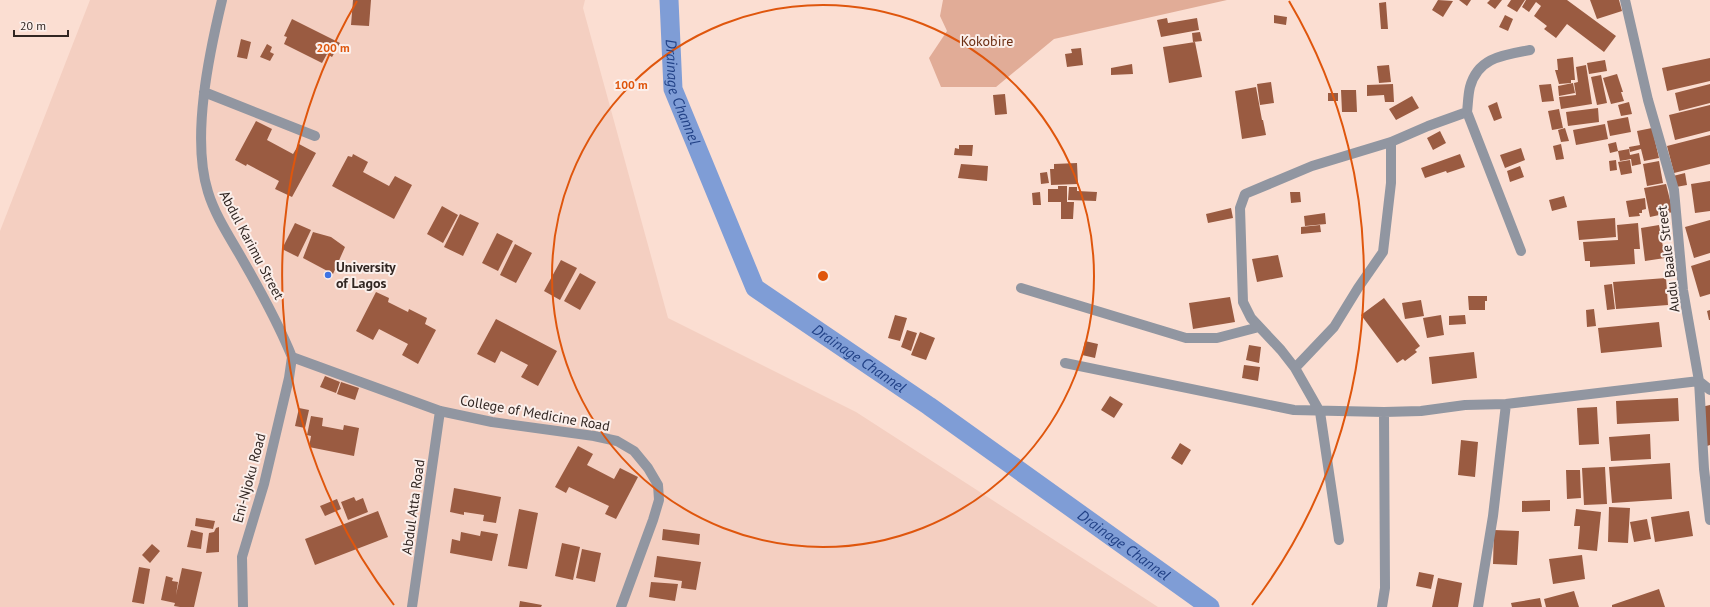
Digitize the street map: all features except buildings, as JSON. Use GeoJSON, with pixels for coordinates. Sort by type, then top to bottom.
{"type":"FeatureCollection","features":[{"type":"Feature","properties":{"kind":"street","name":"Abdul Karimu Street"},"geometry":{"type":"LineString","coordinates":[[222,0],[204,92],[201,159],[208,192],[222,223],[280,327],[292,357]]}},
{"type":"Feature","properties":{"kind":"street","name":"Audu Baale Street"},"geometry":{"type":"LineString","coordinates":[[1625,0],[1648,100],[1674,190],[1684,290],[1700,381],[1704,469],[1710,520]]}},
{"type":"Feature","properties":{"kind":"street"},"geometry":{"type":"LineString","coordinates":[[1521,251],[1467,112],[1471,86],[1481,67],[1493,59],[1530,50]]}},
{"type":"Feature","properties":{"kind":"street"},"geometry":{"type":"LineString","coordinates":[[204,92],[315,136]]}},
{"type":"Feature","properties":{"kind":"street"},"geometry":{"type":"LineString","coordinates":[[1339,540],[1320,412],[1294,368],[1281,350],[1251,318],[1243,302],[1240,208],[1245,194],[1312,166],[1391,142],[1428,126],[1467,112]]}},
{"type":"Feature","properties":{"kind":"street"},"geometry":{"type":"LineString","coordinates":[[1294,368],[1334,327],[1358,288],[1384,252],[1391,183],[1391,142]]}},
{"type":"Feature","properties":{"kind":"street"},"geometry":{"type":"LineString","coordinates":[[1021,288],[1186,338],[1217,338],[1259,326]]}},
{"type":"Feature","properties":{"kind":"street","name":"College of Medicine Road"},"geometry":{"type":"LineString","coordinates":[[292,357],[440,411],[492,422],[594,436],[617,441],[634,451],[648,468],[658,485],[659,500],[621,607]]}},
{"type":"Feature","properties":{"kind":"street","name":"Eni-Njoku Road"},"geometry":{"type":"LineString","coordinates":[[243,607],[242,557],[264,484],[289,378],[292,357]]}},
{"type":"Feature","properties":{"kind":"street"},"geometry":{"type":"LineString","coordinates":[[1065,363],[1294,410],[1320,412],[1421,411],[1465,405],[1506,404],[1700,381],[1710,390]]}},
{"type":"Feature","properties":{"kind":"street"},"geometry":{"type":"LineString","coordinates":[[1478,607],[1493,516],[1506,404]]}},
{"type":"Feature","properties":{"kind":"street","name":"Abdul Atta Road"},"geometry":{"type":"LineString","coordinates":[[412,607],[440,411]]}},
{"type":"Feature","properties":{"kind":"street"},"geometry":{"type":"LineString","coordinates":[[1382,607],[1385,588],[1384,412]]}},
{"type":"Feature","properties":{"kind":"shaded area","name":"University of Lagos"},"geometry":{"type":"Polygon","coordinates":[[[90,0],[585,0],[583,8],[668,318],[856,412],[1158,607],[0,607],[0,231],[90,0]]]}},
{"type":"Feature","properties":{"kind":"green space","name":"Kokobire"},"geometry":{"type":"Polygon","coordinates":[[[943,0],[1227,0],[1054,39],[996,87],[941,87],[929,58],[947,31],[940,16],[943,0]]]}},
{"type":"Feature","properties":{"kind":"waterway","name":"Drainage Channel"},"geometry":{"type":"LineString","coordinates":[[669,0],[673,89],[755,288],[929,406],[1210,607]]}},
{"type":"Feature","properties":{"kind":"place","name":"University of Lagos"},"geometry":{"type":"Point","coordinates":[328,275]}}]}
